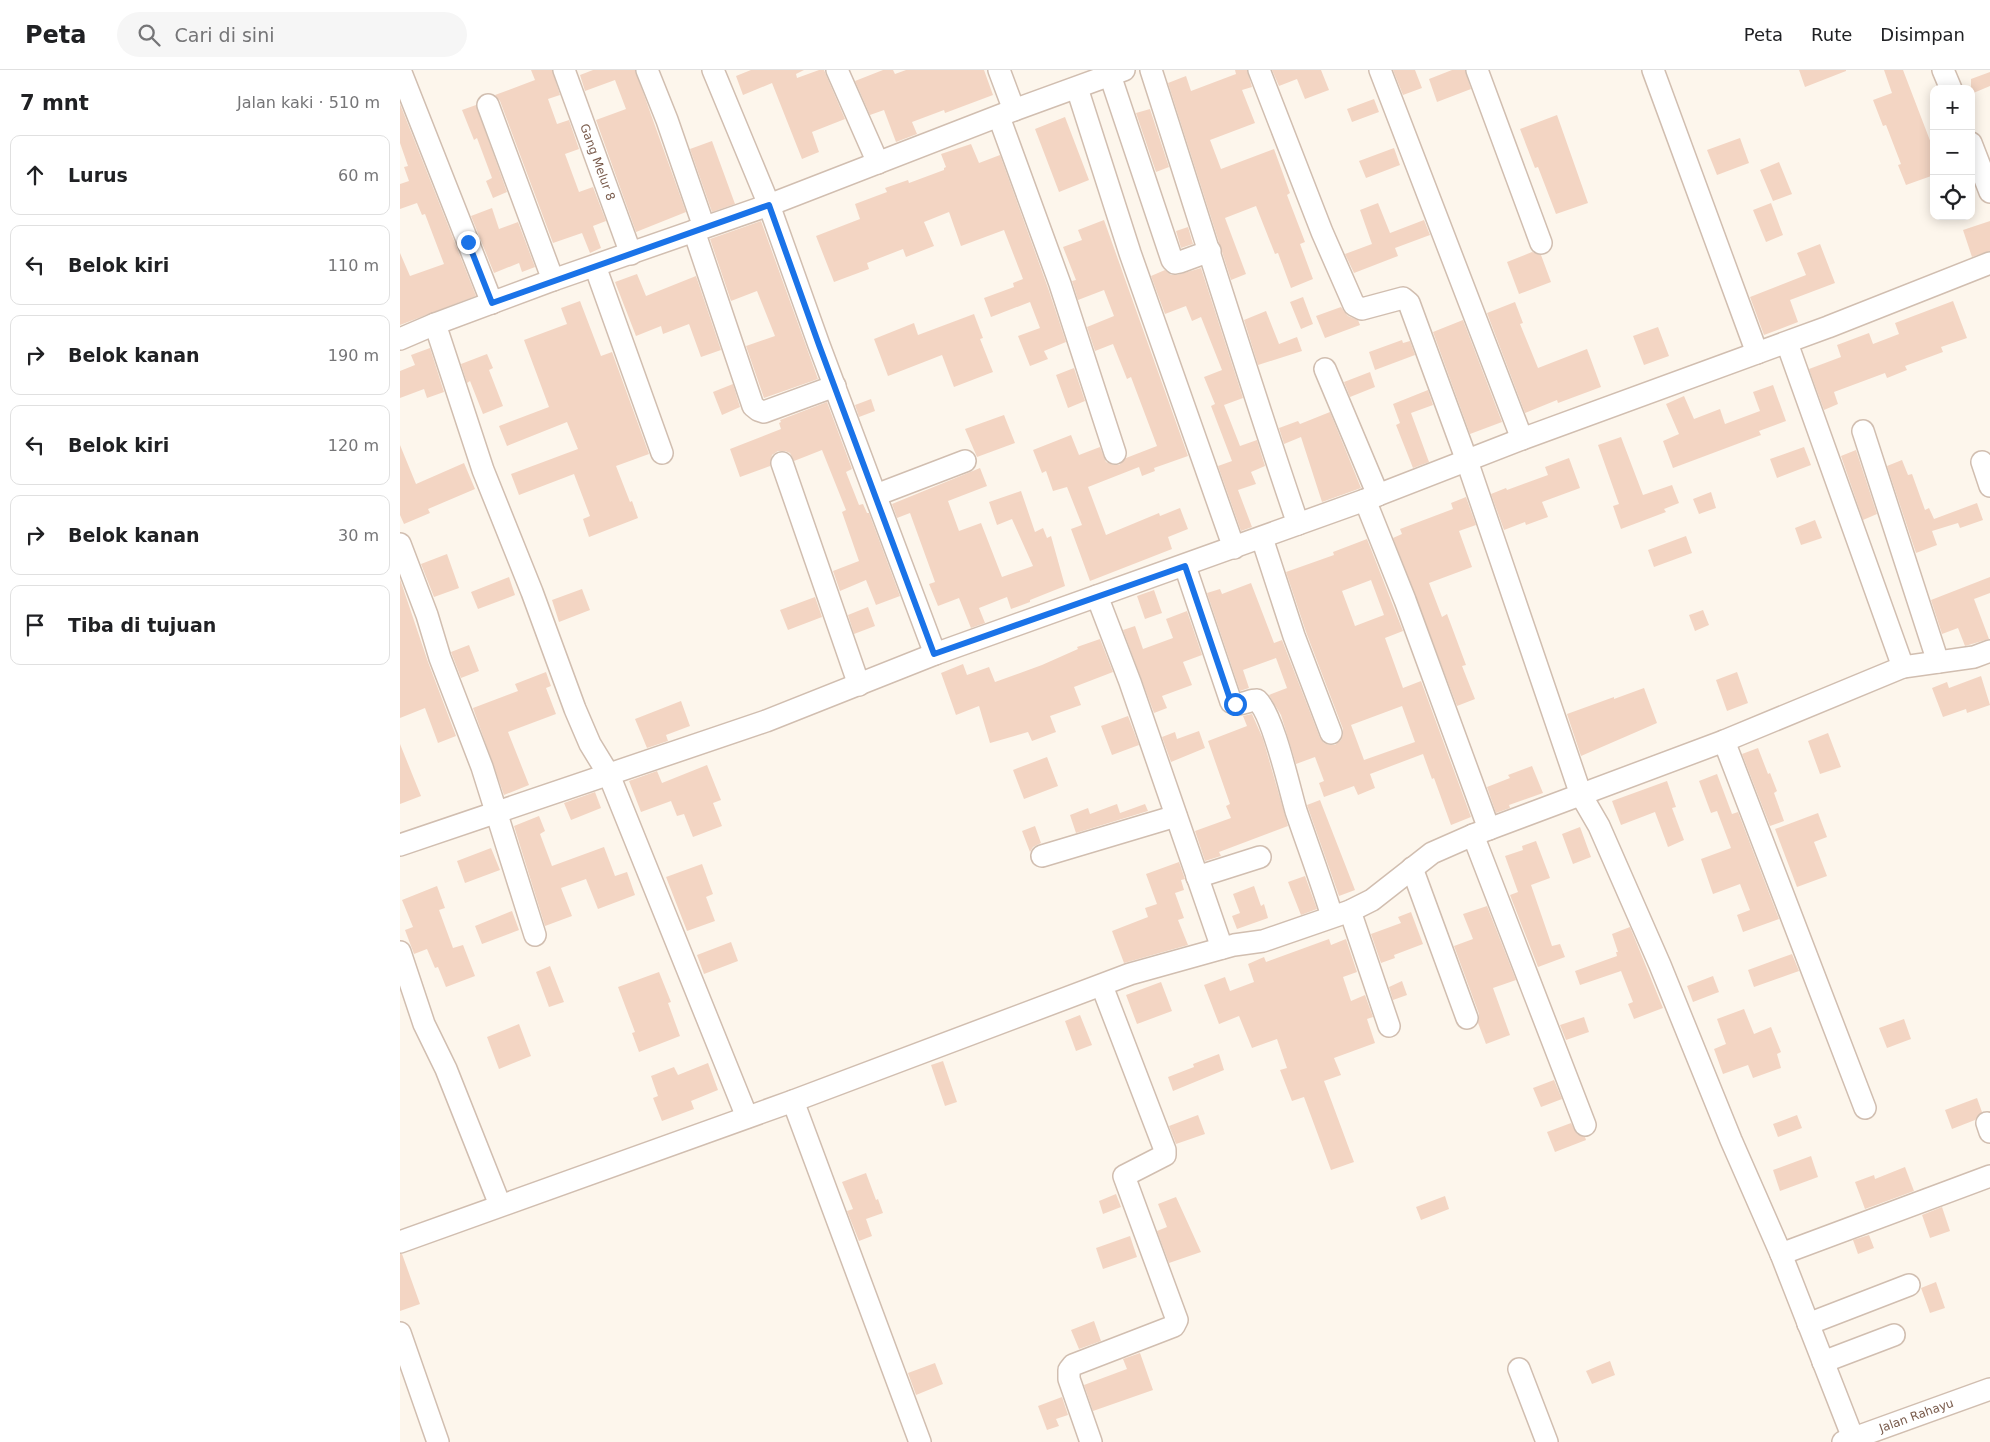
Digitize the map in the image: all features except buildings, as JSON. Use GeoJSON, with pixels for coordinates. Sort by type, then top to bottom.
{"type":"FeatureCollection","features":[{"type":"Feature","properties":{"kind":"street"},"geometry":{"type":"LineString","coordinates":[[400,70],[492,303]]}},
{"type":"Feature","properties":{"kind":"street","name":"Gang Melur 8"},"geometry":{"type":"LineString","coordinates":[[564,70],[631,254]]}},
{"type":"Feature","properties":{"kind":"street"},"geometry":{"type":"LineString","coordinates":[[647,70],[667,120],[753,406],[764,412],[835,386]]}},
{"type":"Feature","properties":{"kind":"street"},"geometry":{"type":"LineString","coordinates":[[713,70],[769,205],[934,654]]}},
{"type":"Feature","properties":{"kind":"street"},"geometry":{"type":"LineString","coordinates":[[838,70],[878,163]]}},
{"type":"Feature","properties":{"kind":"street"},"geometry":{"type":"LineString","coordinates":[[999,70],[1006,113],[1115,453]]}},
{"type":"Feature","properties":{"kind":"street"},"geometry":{"type":"LineString","coordinates":[[1151,70],[1210,251],[1252,390],[1298,524]]}},
{"type":"Feature","properties":{"kind":"street"},"geometry":{"type":"LineString","coordinates":[[1259,70],[1322,232],[1354,305],[1362,309],[1403,298],[1409,303],[1467,461],[1580,795],[1599,826],[1660,965],[1731,1140],[1781,1254],[1823,1362],[1848,1440]]}},
{"type":"Feature","properties":{"kind":"street"},"geometry":{"type":"LineString","coordinates":[[1380,70],[1522,439]]}},
{"type":"Feature","properties":{"kind":"street"},"geometry":{"type":"LineString","coordinates":[[1477,70],[1541,243]]}},
{"type":"Feature","properties":{"kind":"street"},"geometry":{"type":"LineString","coordinates":[[1653,70],[1757,353]]}},
{"type":"Feature","properties":{"kind":"street"},"geometry":{"type":"LineString","coordinates":[[1943,70],[1949,85]]}},
{"type":"Feature","properties":{"kind":"street"},"geometry":{"type":"LineString","coordinates":[[400,339],[554,280],[769,205],[1006,113],[1077,88],[1108,74],[1172,260],[1175,263],[1180,262],[1210,251]]}},
{"type":"Feature","properties":{"kind":"street"},"geometry":{"type":"LineString","coordinates":[[1077,88],[1130,253],[1234,548]]}},
{"type":"Feature","properties":{"kind":"street"},"geometry":{"type":"LineString","coordinates":[[488,105],[554,280]]}},
{"type":"Feature","properties":{"kind":"street"},"geometry":{"type":"LineString","coordinates":[[1975,153],[1990,192]]}},
{"type":"Feature","properties":{"kind":"street"},"geometry":{"type":"LineString","coordinates":[[401,841],[609,775],[766,721],[934,654],[1372,498],[1522,439],[1786,343],[1990,263]]}},
{"type":"Feature","properties":{"kind":"street"},"geometry":{"type":"LineString","coordinates":[[595,266],[662,453]]}},
{"type":"Feature","properties":{"kind":"street"},"geometry":{"type":"LineString","coordinates":[[435,324],[483,470],[532,592],[568,692],[590,744],[609,775],[747,1117]]}},
{"type":"Feature","properties":{"kind":"street"},"geometry":{"type":"LineString","coordinates":[[1786,343],[1903,667]]}},
{"type":"Feature","properties":{"kind":"street"},"geometry":{"type":"LineString","coordinates":[[1325,369],[1372,498],[1481,832],[1585,1125]]}},
{"type":"Feature","properties":{"kind":"street"},"geometry":{"type":"LineString","coordinates":[[1863,431],[1938,662]]}},
{"type":"Feature","properties":{"kind":"street"},"geometry":{"type":"LineString","coordinates":[[876,495],[965,461]]}},
{"type":"Feature","properties":{"kind":"street"},"geometry":{"type":"LineString","coordinates":[[1982,462],[1990,486]]}},
{"type":"Feature","properties":{"kind":"street"},"geometry":{"type":"LineString","coordinates":[[782,463],[859,685]]}},
{"type":"Feature","properties":{"kind":"street"},"geometry":{"type":"LineString","coordinates":[[1262,538],[1287,618],[1331,733]]}},
{"type":"Feature","properties":{"kind":"street"},"geometry":{"type":"LineString","coordinates":[[400,544],[424,607],[440,658],[476,751],[535,935]]}},
{"type":"Feature","properties":{"kind":"street"},"geometry":{"type":"LineString","coordinates":[[1185,566],[1231,702],[1242,704],[1257,700],[1262,704],[1274,734],[1297,811],[1389,1026]]}},
{"type":"Feature","properties":{"kind":"street"},"geometry":{"type":"LineString","coordinates":[[1097,596],[1130,682],[1222,948]]}},
{"type":"Feature","properties":{"kind":"street"},"geometry":{"type":"LineString","coordinates":[[400,1242],[793,1101],[1130,974],[1222,948],[1263,941],[1288,934],[1372,900],[1432,853],[1481,832],[1724,741],[1903,667],[1974,657],[1990,651]]}},
{"type":"Feature","properties":{"kind":"street"},"geometry":{"type":"LineString","coordinates":[[1724,741],[1864,1108]]}},
{"type":"Feature","properties":{"kind":"street"},"geometry":{"type":"LineString","coordinates":[[1042,856],[1176,816]]}},
{"type":"Feature","properties":{"kind":"street"},"geometry":{"type":"LineString","coordinates":[[1198,877],[1260,857]]}},
{"type":"Feature","properties":{"kind":"street"},"geometry":{"type":"LineString","coordinates":[[1412,868],[1467,1018]]}},
{"type":"Feature","properties":{"kind":"street"},"geometry":{"type":"LineString","coordinates":[[400,952],[424,1024],[434,1041],[446,1069],[500,1205]]}},
{"type":"Feature","properties":{"kind":"street"},"geometry":{"type":"LineString","coordinates":[[1090,1442],[1069,1379],[1069,1370],[1073,1366],[1174,1326],[1177,1320],[1124,1176],[1164,1155],[1165,1148],[1102,986]]}},
{"type":"Feature","properties":{"kind":"street"},"geometry":{"type":"LineString","coordinates":[[793,1101],[920,1442]]}},
{"type":"Feature","properties":{"kind":"street"},"geometry":{"type":"LineString","coordinates":[[1781,1254],[1990,1176]]}},
{"type":"Feature","properties":{"kind":"street"},"geometry":{"type":"LineString","coordinates":[[1808,1324],[1909,1286]]}},
{"type":"Feature","properties":{"kind":"street"},"geometry":{"type":"LineString","coordinates":[[400,1333],[438,1442]]}},
{"type":"Feature","properties":{"kind":"street"},"geometry":{"type":"LineString","coordinates":[[1823,1362],[1894,1335]]}},
{"type":"Feature","properties":{"kind":"street"},"geometry":{"type":"LineString","coordinates":[[1519,1369],[1547,1442]]}},
{"type":"Feature","properties":{"kind":"street","name":"Jalan Rahayu"},"geometry":{"type":"LineString","coordinates":[[1848,1440],[1990,1389]]}},
{"type":"Feature","properties":{"kind":"route"},"geometry":{"type":"LineString","coordinates":[[468,242],[492,303],[769,205],[934,654],[1185,566],[1231,702],[1235,704]]}}]}
